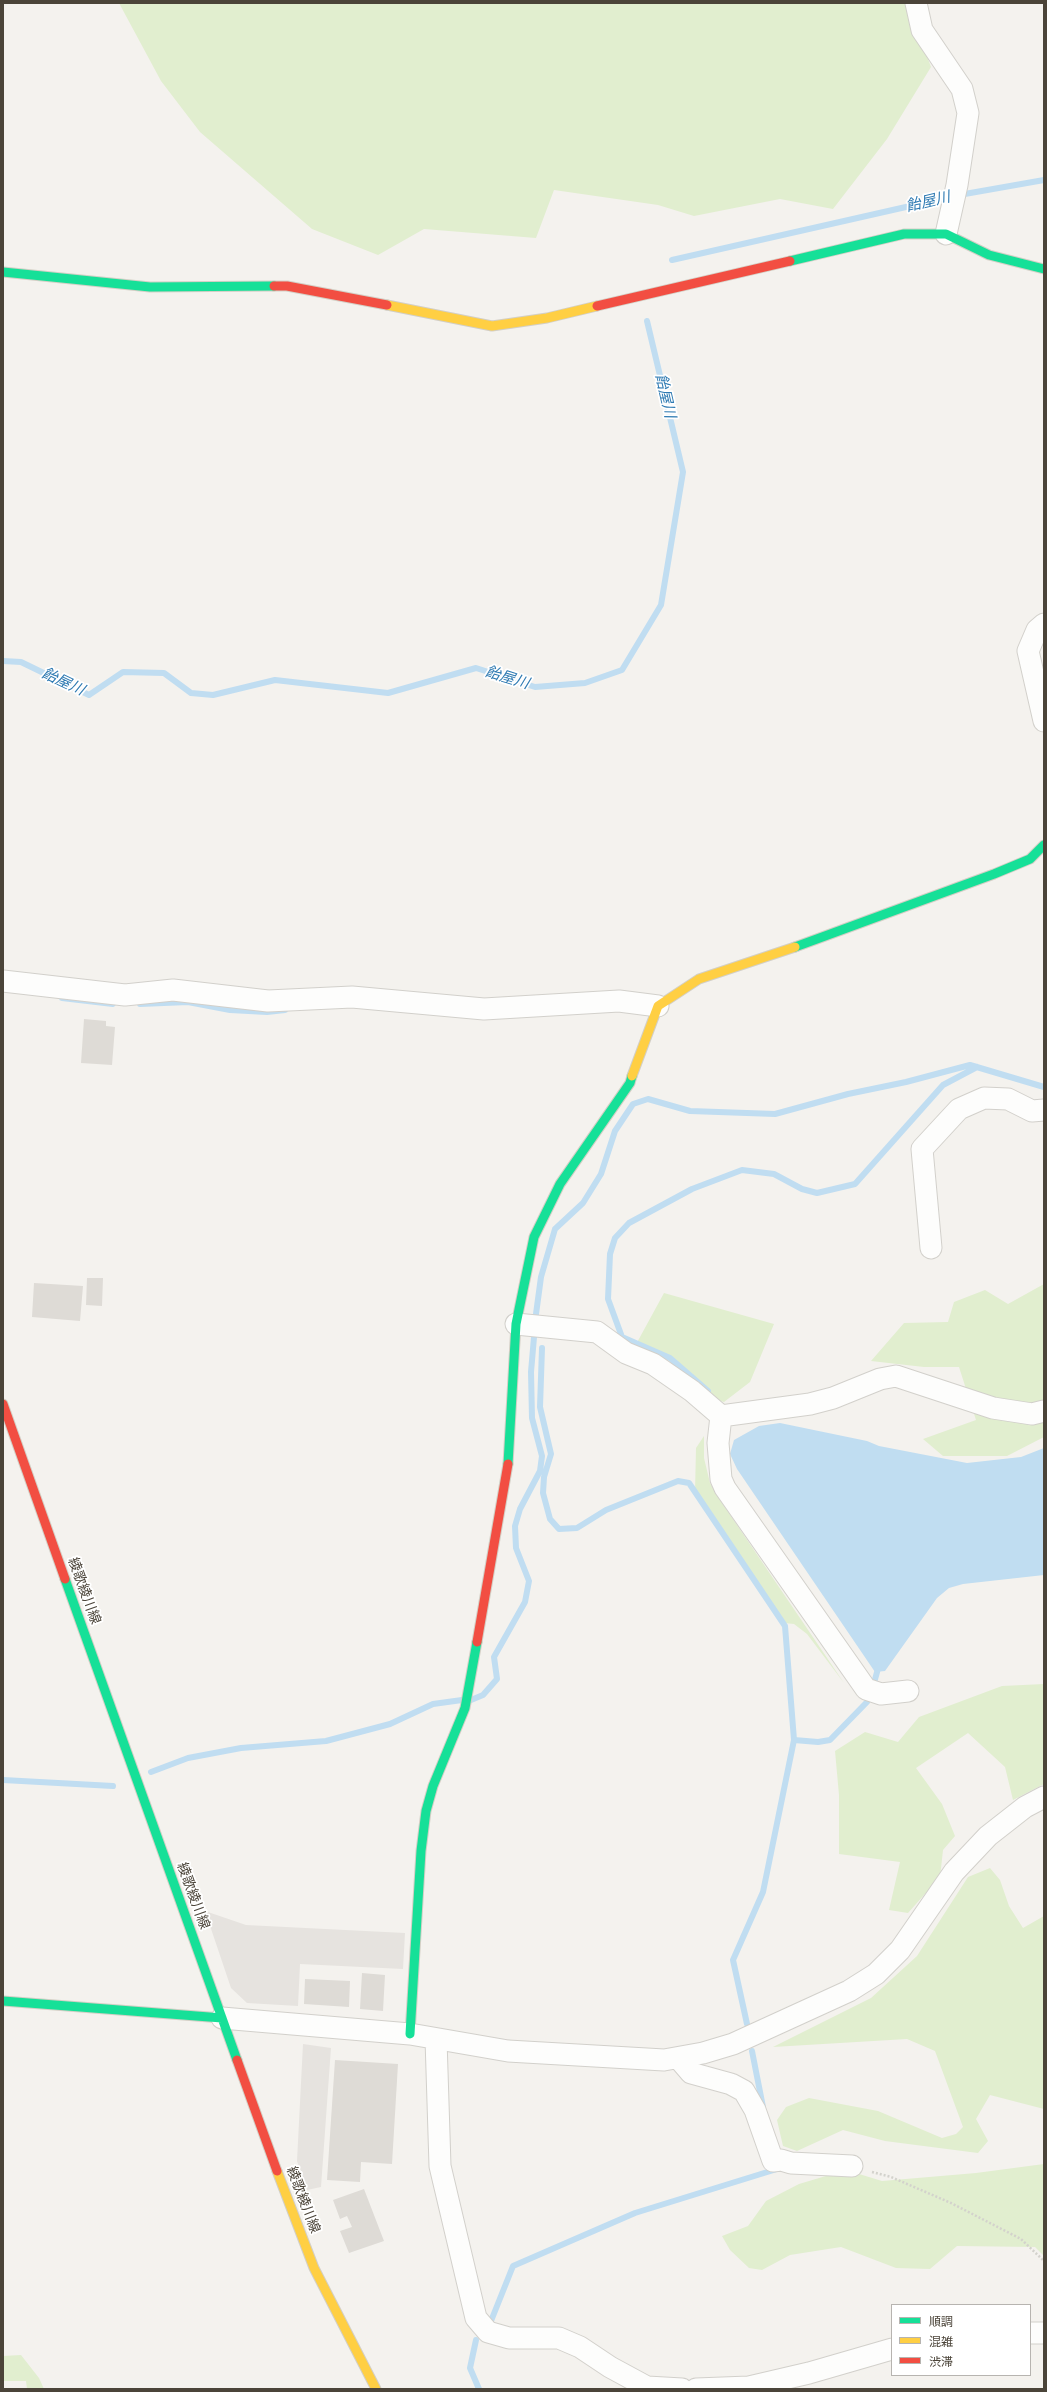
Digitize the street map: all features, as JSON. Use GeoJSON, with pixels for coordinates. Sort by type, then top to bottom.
{"type":"FeatureCollection","features":[{"type":"Feature","properties":{"kind":"street"},"geometry":{"type":"LineString","coordinates":[[916,3],[922,30],[962,89],[968,113],[958,185],[946,234]]}},
{"type":"Feature","properties":{"kind":"street"},"geometry":{"type":"LineString","coordinates":[[3,272],[150,287],[287,286],[492,326],[547,318],[904,234],[946,234],[989,254],[1044,269]]}},
{"type":"Feature","properties":{"kind":"street"},"geometry":{"type":"LineString","coordinates":[[1044,624],[1037,630],[1028,651],[1044,721]]}},
{"type":"Feature","properties":{"kind":"street"},"geometry":{"type":"LineString","coordinates":[[410,2034],[421,1852],[426,1811],[433,1786],[465,1708],[468,1694],[508,1469],[529,1325],[534,1237],[560,1184],[630,1083],[658,1006],[699,979],[846,930],[994,874],[1030,859],[1044,845]]}},
{"type":"Feature","properties":{"kind":"street"},"geometry":{"type":"LineString","coordinates":[[3,981],[124,996],[173,990],[268,1001],[352,997],[484,1009],[619,1001],[658,1006]]}},
{"type":"Feature","properties":{"kind":"street"},"geometry":{"type":"LineString","coordinates":[[931,1248],[922,1149],[959,1109],[984,1098],[1008,1099],[1032,1111],[1044,1110]]}},
{"type":"Feature","properties":{"kind":"street"},"geometry":{"type":"LineString","coordinates":[[529,1325],[597,1332],[626,1353],[653,1364],[692,1391],[721,1416],[810,1404],[833,1398],[880,1378],[896,1376],[993,1408],[1032,1414],[1044,1411]]}},
{"type":"Feature","properties":{"kind":"street","name":"綾歌綾川線"},"geometry":{"type":"LineString","coordinates":[[3,1404],[268,2147],[314,2268],[352,2347],[376,2389]]}},
{"type":"Feature","properties":{"kind":"street"},"geometry":{"type":"LineString","coordinates":[[721,1416],[718,1443],[721,1479],[725,1488],[866,1689],[881,1694],[908,1691]]}},
{"type":"Feature","properties":{"kind":"street"},"geometry":{"type":"LineString","coordinates":[[3,2001],[410,2034],[508,2051],[664,2060],[679,2059],[733,2044],[849,1991],[876,1974],[900,1950],[954,1872],[988,1836],[1026,1807],[1044,1797]]}},
{"type":"Feature","properties":{"kind":"street"},"geometry":{"type":"LineString","coordinates":[[436,2039],[440,2166],[476,2318],[488,2332],[509,2338],[559,2338],[580,2347],[610,2367],[647,2387],[682,2389]]}},
{"type":"Feature","properties":{"kind":"street"},"geometry":{"type":"LineString","coordinates":[[679,2059],[691,2073],[731,2084],[744,2091],[755,2110],[777,2161],[852,2166]]}},
{"type":"Feature","properties":{"kind":"street"},"geometry":{"type":"LineString","coordinates":[[1031,2333],[1044,2332]]}},
{"type":"Feature","properties":{"kind":"street"},"geometry":{"type":"LineString","coordinates":[[696,2389],[750,2387],[891,2349]]}},
{"type":"Feature","properties":{"kind":"path"},"geometry":{"type":"LineString","coordinates":[[852,2166],[891,2177],[951,2203],[1021,2239],[1044,2261]]}},
{"type":"Feature","properties":{"kind":"green space"},"geometry":{"type":"Polygon","coordinates":[[[119,3],[907,3],[931,67],[887,139],[833,209],[780,199],[694,216],[658,205],[554,190],[536,238],[424,229],[378,255],[312,229],[200,132],[161,81],[119,3]]]}},
{"type":"Feature","properties":{"kind":"green space"},"geometry":{"type":"Polygon","coordinates":[[[1044,1284],[1044,1437],[1007,1456],[943,1456],[923,1439],[976,1420],[959,1367],[924,1367],[871,1361],[904,1323],[948,1322],[954,1302],[985,1290],[1008,1304],[1044,1284]]]}},
{"type":"Feature","properties":{"kind":"green space"},"geometry":{"type":"Polygon","coordinates":[[[664,1293],[774,1324],[750,1382],[724,1402],[708,1397],[667,1359],[634,1348],[664,1293]]]}},
{"type":"Feature","properties":{"kind":"green space"},"geometry":{"type":"Polygon","coordinates":[[[704,1436],[704,1458],[710,1483],[716,1494],[844,1683],[807,1634],[794,1624],[784,1623],[695,1492],[696,1448],[704,1436]]]}},
{"type":"Feature","properties":{"kind":"green space"},"geometry":{"type":"Polygon","coordinates":[[[1044,1684],[1044,1784],[1013,1800],[1005,1767],[968,1733],[916,1768],[942,1804],[955,1836],[943,1850],[940,1877],[908,1913],[889,1910],[900,1862],[839,1854],[839,1795],[835,1751],[865,1732],[898,1742],[919,1717],[1002,1686],[1044,1684]]]}},
{"type":"Feature","properties":{"kind":"green space"},"geometry":{"type":"Polygon","coordinates":[[[990,1868],[1000,1880],[1009,1906],[1023,1928],[1044,1916],[1044,2109],[990,2095],[976,2119],[988,2141],[978,2153],[885,2141],[843,2130],[797,2151],[783,2146],[777,2120],[786,2107],[809,2098],[878,2111],[942,2138],[956,2134],[963,2127],[935,2051],[907,2039],[773,2047],[871,1998],[917,1956],[968,1877],[990,1868]]]}},
{"type":"Feature","properties":{"kind":"green space"},"geometry":{"type":"Polygon","coordinates":[[[1044,2164],[1044,2256],[1035,2247],[957,2246],[930,2269],[896,2268],[841,2247],[790,2255],[762,2270],[749,2268],[730,2250],[722,2236],[748,2226],[766,2201],[799,2184],[846,2170],[882,2181],[976,2173],[1044,2164]]]}},
{"type":"Feature","properties":{"kind":"green space"},"geometry":{"type":"Polygon","coordinates":[[[21,2355],[39,2378],[44,2389],[27,2389],[26,2381],[3,2381],[3,2356],[21,2355]]]}},
{"type":"Feature","properties":{"kind":"shaded area"},"geometry":{"type":"Polygon","coordinates":[[[205,1911],[246,1925],[405,1933],[403,1969],[300,1964],[298,2006],[247,2003],[231,1988],[205,1911]]]}},
{"type":"Feature","properties":{"kind":"shaded area"},"geometry":{"type":"Polygon","coordinates":[[[303,2044],[331,2048],[321,2187],[307,2190],[297,2161],[303,2044]]]}},
{"type":"Feature","properties":{"kind":"water"},"geometry":{"type":"Polygon","coordinates":[[[780,1423],[867,1441],[879,1446],[967,1463],[1021,1457],[1044,1448],[1044,1575],[963,1584],[949,1588],[937,1598],[885,1671],[875,1672],[737,1469],[730,1454],[734,1440],[759,1426],[780,1423]]]}},
{"type":"Feature","properties":{"kind":"building"},"geometry":{"type":"Polygon","coordinates":[[[84,1019],[106,1021],[106,1026],[115,1027],[112,1065],[81,1063],[84,1019]]]}},
{"type":"Feature","properties":{"kind":"building"},"geometry":{"type":"Polygon","coordinates":[[[87,1278],[103,1278],[102,1306],[86,1305],[87,1278]]]}},
{"type":"Feature","properties":{"kind":"building"},"geometry":{"type":"Polygon","coordinates":[[[34,1283],[83,1286],[80,1321],[32,1317],[34,1283]]]}},
{"type":"Feature","properties":{"kind":"building"},"geometry":{"type":"Polygon","coordinates":[[[362,1973],[385,1975],[383,2011],[360,2009],[362,1973]]]}},
{"type":"Feature","properties":{"kind":"building"},"geometry":{"type":"Polygon","coordinates":[[[305,1979],[350,1981],[349,2007],[304,2004],[305,1979]]]}},
{"type":"Feature","properties":{"kind":"building"},"geometry":{"type":"Polygon","coordinates":[[[335,2060],[398,2064],[392,2164],[361,2162],[360,2182],[327,2180],[335,2060]]]}},
{"type":"Feature","properties":{"kind":"building"},"geometry":{"type":"Polygon","coordinates":[[[364,2189],[384,2241],[349,2253],[340,2231],[352,2227],[347,2216],[340,2219],[333,2200],[364,2189]]]}},
{"type":"Feature","properties":{"kind":"waterway","name":"飴屋川"},"geometry":{"type":"LineString","coordinates":[[959,195],[1044,180]]}},
{"type":"Feature","properties":{"kind":"waterway","name":"飴屋川"},"geometry":{"type":"LineString","coordinates":[[672,260],[950,197]]}},
{"type":"Feature","properties":{"kind":"waterway","name":"飴屋川"},"geometry":{"type":"LineString","coordinates":[[3,661],[21,662],[89,695],[123,672],[164,673],[191,693],[213,695],[275,680],[388,693],[476,668],[535,687],[585,683],[622,670],[661,605],[683,472],[647,321]]}},
{"type":"Feature","properties":{"kind":"waterway"},"geometry":{"type":"LineString","coordinates":[[62,998],[113,1004]]}},
{"type":"Feature","properties":{"kind":"waterway"},"geometry":{"type":"LineString","coordinates":[[140,1004],[188,1002],[230,1010],[267,1012],[285,1010]]}},
{"type":"Feature","properties":{"kind":"waterway"},"geometry":{"type":"LineString","coordinates":[[471,1700],[483,1695],[497,1679],[494,1657],[525,1602],[529,1581],[516,1548],[515,1526],[520,1509],[540,1471],[542,1456],[532,1418],[531,1372],[541,1277],[555,1229],[583,1203],[601,1174],[615,1131],[633,1104],[648,1099],[690,1111],[775,1114],[848,1094],[906,1082],[970,1065],[1044,1087]]}},
{"type":"Feature","properties":{"kind":"waterway"},"geometry":{"type":"LineString","coordinates":[[708,1391],[670,1358],[622,1337],[608,1299],[610,1254],[615,1238],[629,1223],[692,1189],[742,1170],[774,1174],[802,1189],[817,1193],[855,1184],[943,1085],[977,1067]]}},
{"type":"Feature","properties":{"kind":"waterway"},"geometry":{"type":"LineString","coordinates":[[542,1348],[540,1407],[551,1454],[544,1477],[543,1493],[550,1519],[559,1529],[577,1528],[606,1510],[678,1481],[689,1483],[785,1626],[794,1740],[763,1892],[733,1960],[747,2024]]}},
{"type":"Feature","properties":{"kind":"waterway"},"geometry":{"type":"LineString","coordinates":[[874,1683],[879,1665]]}},
{"type":"Feature","properties":{"kind":"waterway"},"geometry":{"type":"LineString","coordinates":[[151,1772],[188,1758],[241,1748],[326,1741],[390,1724],[433,1704],[462,1700]]}},
{"type":"Feature","properties":{"kind":"waterway"},"geometry":{"type":"LineString","coordinates":[[794,1740],[818,1742],[830,1740],[867,1702]]}},
{"type":"Feature","properties":{"kind":"waterway"},"geometry":{"type":"LineString","coordinates":[[3,1780],[113,1786]]}},
{"type":"Feature","properties":{"kind":"waterway"},"geometry":{"type":"LineString","coordinates":[[752,2051],[763,2107]]}},
{"type":"Feature","properties":{"kind":"waterway"},"geometry":{"type":"LineString","coordinates":[[491,2321],[513,2266],[635,2213],[777,2169]]}},
{"type":"Feature","properties":{"kind":"waterway"},"geometry":{"type":"LineString","coordinates":[[476,2340],[470,2368],[479,2389]]}},
{"type":"Feature","properties":{"kind":"traffic: fast"},"geometry":{"type":"LineString","coordinates":[[790,261],[904,234],[946,234],[989,255],[1044,269]]}},
{"type":"Feature","properties":{"kind":"traffic: fast"},"geometry":{"type":"LineString","coordinates":[[3,272],[150,287],[274,286]]}},
{"type":"Feature","properties":{"kind":"traffic: fast"},"geometry":{"type":"LineString","coordinates":[[795,947],[994,874],[1030,859],[1044,845]]}},
{"type":"Feature","properties":{"kind":"traffic: fast"},"geometry":{"type":"LineString","coordinates":[[508,1464],[516,1324],[534,1237],[560,1184],[630,1083],[632,1076]]}},
{"type":"Feature","properties":{"kind":"traffic: fast"},"geometry":{"type":"LineString","coordinates":[[65,1579],[237,2060]]}},
{"type":"Feature","properties":{"kind":"traffic: fast"},"geometry":{"type":"LineString","coordinates":[[410,2034],[421,1851],[426,1811],[433,1786],[465,1708],[477,1642]]}},
{"type":"Feature","properties":{"kind":"traffic: fast"},"geometry":{"type":"LineString","coordinates":[[3,2001],[222,2018]]}},
{"type":"Feature","properties":{"kind":"traffic: slow"},"geometry":{"type":"LineString","coordinates":[[387,305],[492,326],[547,318],[597,306]]}},
{"type":"Feature","properties":{"kind":"traffic: slow"},"geometry":{"type":"LineString","coordinates":[[632,1076],[658,1006],[699,979],[795,947]]}},
{"type":"Feature","properties":{"kind":"traffic: slow"},"geometry":{"type":"LineString","coordinates":[[277,2171],[314,2268],[376,2389]]}},
{"type":"Feature","properties":{"kind":"traffic: jam"},"geometry":{"type":"LineString","coordinates":[[597,306],[790,261]]}},
{"type":"Feature","properties":{"kind":"traffic: jam"},"geometry":{"type":"LineString","coordinates":[[274,286],[287,286],[387,305]]}},
{"type":"Feature","properties":{"kind":"traffic: jam"},"geometry":{"type":"LineString","coordinates":[[3,1404],[65,1579]]}},
{"type":"Feature","properties":{"kind":"traffic: jam"},"geometry":{"type":"LineString","coordinates":[[477,1642],[508,1464]]}},
{"type":"Feature","properties":{"kind":"traffic: jam"},"geometry":{"type":"LineString","coordinates":[[237,2060],[277,2171]]}}]}
